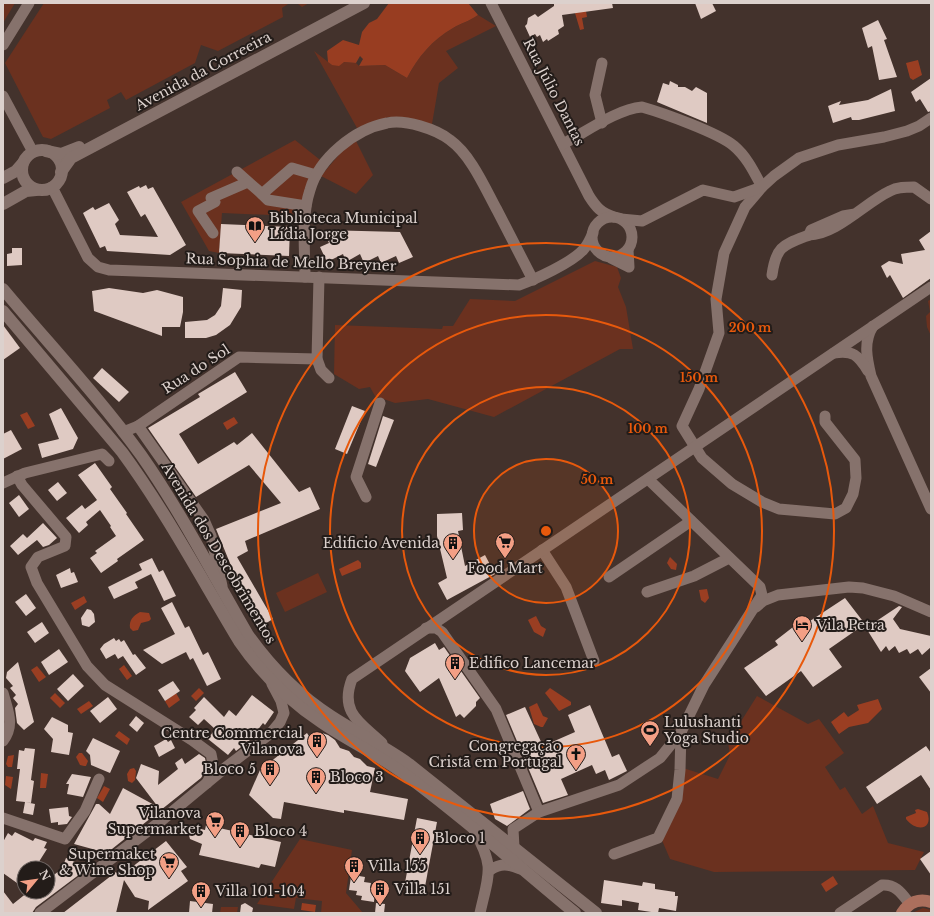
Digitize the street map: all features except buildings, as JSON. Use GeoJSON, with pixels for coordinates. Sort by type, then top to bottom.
{"type":"FeatureCollection","features":[{"type":"Feature","properties":{"kind":"main road","name":"Avenida da Correeira"},"geometry":{"type":"LineString","coordinates":[[46,151],[61,154],[78,148],[350,3]]}},
{"type":"Feature","properties":{"kind":"main road","name":"Avenida da Correeira"},"geometry":{"type":"LineString","coordinates":[[61,172],[71,158],[364,3]]}},
{"type":"Feature","properties":{"kind":"main road"},"geometry":{"type":"LineString","coordinates":[[3,178],[16,171],[33,152],[46,151],[53,154],[58,159],[61,172],[59,180],[52,188],[26,191],[3,204]]}},
{"type":"Feature","properties":{"kind":"main road"},"geometry":{"type":"LineString","coordinates":[[23,163],[22,175],[25,181],[36,190]]}},
{"type":"Feature","properties":{"kind":"main road","name":"Avenida dos Descobrimentos"},"geometry":{"type":"LineString","coordinates":[[3,289],[123,432],[161,484],[248,635],[260,652],[290,684],[331,716],[387,748],[596,913]]}},
{"type":"Feature","properties":{"kind":"main road","name":"Avenida dos Descobrimentos"},"geometry":{"type":"LineString","coordinates":[[3,311],[122,452],[138,474],[157,502],[239,641],[252,660],[270,680],[292,700],[321,722],[391,764],[472,826],[575,913]]}},
{"type":"Feature","properties":{"kind":"main road"},"geometry":{"type":"LineString","coordinates":[[902,913],[910,904],[920,901],[931,902]]}},
{"type":"Feature","properties":{"kind":"street"},"geometry":{"type":"LineString","coordinates":[[3,45],[29,3]]}},
{"type":"Feature","properties":{"kind":"street","name":"Rua Júlio Dantas"},"geometry":{"type":"LineString","coordinates":[[491,3],[589,196],[598,209],[606,215],[617,218]]}},
{"type":"Feature","properties":{"kind":"street"},"geometry":{"type":"LineString","coordinates":[[602,63],[595,95],[602,123]]}},
{"type":"Feature","properties":{"kind":"street"},"geometry":{"type":"LineString","coordinates":[[3,96],[33,152]]}},
{"type":"Feature","properties":{"kind":"street"},"geometry":{"type":"LineString","coordinates":[[563,144],[633,108],[642,107],[656,111],[734,145],[750,163],[762,187]]}},
{"type":"Feature","properties":{"kind":"street"},"geometry":{"type":"LineString","coordinates":[[825,416],[825,422],[855,460],[856,478],[853,494],[846,508],[835,514],[780,509],[762,502],[732,484],[702,458],[694,447],[682,426],[699,389],[719,333],[716,299],[724,253],[745,207],[762,187],[774,176],[799,158],[838,145],[884,138],[919,126],[931,118]]}},
{"type":"Feature","properties":{"kind":"street"},"geometry":{"type":"LineString","coordinates":[[305,277],[306,206],[310,188],[316,175],[339,148],[366,129],[388,123],[430,128],[451,140],[471,162],[533,280]]}},
{"type":"Feature","properties":{"kind":"street"},"geometry":{"type":"LineString","coordinates":[[262,194],[292,168],[316,175]]}},
{"type":"Feature","properties":{"kind":"street"},"geometry":{"type":"LineString","coordinates":[[237,172],[268,200],[306,206]]}},
{"type":"Feature","properties":{"kind":"street"},"geometry":{"type":"LineString","coordinates":[[213,232],[198,211],[215,202],[211,198],[248,182]]}},
{"type":"Feature","properties":{"kind":"street"},"geometry":{"type":"LineString","coordinates":[[617,218],[642,221],[703,190],[734,197],[762,187]]}},
{"type":"Feature","properties":{"kind":"street"},"geometry":{"type":"LineString","coordinates":[[772,275],[774,258],[786,244],[809,235],[811,230],[843,216],[855,214],[890,190],[903,187],[914,187],[931,199]]}},
{"type":"Feature","properties":{"kind":"street","name":"Rua Sophia de Mello Breyner"},"geometry":{"type":"LineString","coordinates":[[52,188],[88,258],[98,268],[132,271],[519,285],[533,280],[570,259],[583,250],[602,220],[617,218]]}},
{"type":"Feature","properties":{"kind":"street","name":"Rua Júlio Dantas"},"geometry":{"type":"LineString","coordinates":[[589,196],[595,216],[593,232]]}},
{"type":"Feature","properties":{"kind":"street"},"geometry":{"type":"LineString","coordinates":[[593,232],[593,244],[597,251],[629,267],[631,229],[617,218]]}},
{"type":"Feature","properties":{"kind":"street"},"geometry":{"type":"LineString","coordinates":[[630,246],[642,221]]}},
{"type":"Feature","properties":{"kind":"street","name":"Rua Sophia de Mello Breyner"},"geometry":{"type":"LineString","coordinates":[[570,259],[584,254],[607,257]]}},
{"type":"Feature","properties":{"kind":"street"},"geometry":{"type":"LineString","coordinates":[[319,278],[317,359],[321,370],[329,378]]}},
{"type":"Feature","properties":{"kind":"street"},"geometry":{"type":"LineString","coordinates":[[387,748],[354,719],[348,705],[348,688],[352,679],[931,287]]}},
{"type":"Feature","properties":{"kind":"street"},"geometry":{"type":"LineString","coordinates":[[871,376],[866,345],[869,334],[874,326]]}},
{"type":"Feature","properties":{"kind":"street"},"geometry":{"type":"LineString","coordinates":[[833,354],[845,351],[856,355],[871,376],[931,509]]}},
{"type":"Feature","properties":{"kind":"street","name":"Rua do Sol"},"geometry":{"type":"LineString","coordinates":[[123,432],[138,426],[239,357],[317,359]]}},
{"type":"Feature","properties":{"kind":"street"},"geometry":{"type":"LineString","coordinates":[[366,497],[356,477],[380,403]]}},
{"type":"Feature","properties":{"kind":"street"},"geometry":{"type":"LineString","coordinates":[[138,426],[204,520],[211,536],[222,591]]}},
{"type":"Feature","properties":{"kind":"street"},"geometry":{"type":"LineString","coordinates":[[3,483],[17,476],[36,470],[102,454],[109,461]]}},
{"type":"Feature","properties":{"kind":"street"},"geometry":{"type":"LineString","coordinates":[[17,476],[22,485],[66,537],[65,546],[38,557],[31,566],[36,583],[87,666],[105,685],[212,754],[214,769],[207,783]]}},
{"type":"Feature","properties":{"kind":"street"},"geometry":{"type":"LineString","coordinates":[[514,847],[513,829],[539,812],[620,785],[660,758],[681,732],[704,685],[762,595],[760,587],[648,479]]}},
{"type":"Feature","properties":{"kind":"street"},"geometry":{"type":"LineString","coordinates":[[609,577],[691,521]]}},
{"type":"Feature","properties":{"kind":"street"},"geometry":{"type":"LineString","coordinates":[[542,550],[566,587],[594,661]]}},
{"type":"Feature","properties":{"kind":"street"},"geometry":{"type":"LineString","coordinates":[[647,592],[694,576],[729,558]]}},
{"type":"Feature","properties":{"kind":"street"},"geometry":{"type":"LineString","coordinates":[[754,608],[763,601],[778,594],[849,587],[863,588],[884,593],[931,612]]}},
{"type":"Feature","properties":{"kind":"street"},"geometry":{"type":"LineString","coordinates":[[426,628],[436,628],[442,632],[496,709],[539,812]]}},
{"type":"Feature","properties":{"kind":"street"},"geometry":{"type":"LineString","coordinates":[[40,913],[161,821],[271,733],[280,722],[284,713],[281,701],[270,680]]}},
{"type":"Feature","properties":{"kind":"street"},"geometry":{"type":"LineString","coordinates":[[3,693],[11,722],[7,736],[3,741]]}},
{"type":"Feature","properties":{"kind":"street"},"geometry":{"type":"LineString","coordinates":[[614,854],[658,838],[677,799],[680,770],[681,732]]}},
{"type":"Feature","properties":{"kind":"street"},"geometry":{"type":"LineString","coordinates":[[3,818],[65,839],[84,811],[99,779]]}},
{"type":"Feature","properties":{"kind":"street"},"geometry":{"type":"LineString","coordinates":[[472,826],[486,853],[490,870],[480,913]]}},
{"type":"Feature","properties":{"kind":"street"},"geometry":{"type":"LineString","coordinates":[[490,870],[498,865],[507,864],[524,871]]}},
{"type":"Feature","properties":{"kind":"street"},"geometry":{"type":"LineString","coordinates":[[840,913],[882,885],[890,884],[896,887],[910,904]]}},
{"type":"Feature","properties":{"kind":"shaded area"},"geometry":{"type":"Polygon","coordinates":[[[3,3],[15,3],[3,23],[3,3]]]}},
{"type":"Feature","properties":{"kind":"shaded area"},"geometry":{"type":"Polygon","coordinates":[[[44,3],[309,3],[302,7],[298,4],[288,4],[282,8],[283,17],[218,51],[201,45],[195,63],[126,100],[121,92],[107,100],[110,108],[51,139],[43,137],[5,63],[44,3]]]}},
{"type":"Feature","properties":{"kind":"shaded area"},"geometry":{"type":"Polygon","coordinates":[[[389,3],[468,3],[478,15],[438,38],[421,56],[407,78],[385,65],[359,66],[363,59],[360,56],[356,63],[344,62],[339,66],[332,65],[328,62],[327,51],[343,40],[359,45],[362,32],[369,23],[377,19],[389,3]]]}},
{"type":"Feature","properties":{"kind":"shaded area"},"geometry":{"type":"Polygon","coordinates":[[[586,11],[587,17],[582,18],[584,29],[580,30],[575,13],[586,11]]]}},
{"type":"Feature","properties":{"kind":"shaded area"},"geometry":{"type":"Polygon","coordinates":[[[478,15],[496,26],[446,51],[458,68],[439,83],[432,124],[389,117],[357,128],[314,51],[332,65],[344,62],[356,63],[359,66],[385,65],[407,78],[421,56],[438,38],[478,15]]]}},
{"type":"Feature","properties":{"kind":"shaded area"},"geometry":{"type":"Polygon","coordinates":[[[918,60],[922,75],[913,80],[910,78],[906,63],[918,60]]]}},
{"type":"Feature","properties":{"kind":"shaded area"},"geometry":{"type":"Polygon","coordinates":[[[295,140],[324,163],[306,206],[294,216],[222,213],[219,253],[209,251],[181,202],[295,140]]]}},
{"type":"Feature","properties":{"kind":"shaded area"},"geometry":{"type":"Polygon","coordinates":[[[356,141],[373,175],[356,194],[321,176],[343,150],[356,141]]]}},
{"type":"Feature","properties":{"kind":"shaded area"},"geometry":{"type":"Polygon","coordinates":[[[595,261],[617,267],[621,278],[618,287],[626,307],[633,349],[620,349],[494,417],[428,399],[395,403],[375,396],[370,387],[359,389],[334,374],[335,325],[442,329],[443,326],[453,326],[470,299],[515,301],[595,261]]]}},
{"type":"Feature","properties":{"kind":"shaded area"},"geometry":{"type":"Polygon","coordinates":[[[931,299],[931,336],[927,327],[926,316],[930,312],[928,301],[931,299]]]}},
{"type":"Feature","properties":{"kind":"shaded area"},"geometry":{"type":"Polygon","coordinates":[[[27,412],[35,426],[28,429],[20,415],[27,412]]]}},
{"type":"Feature","properties":{"kind":"shaded area"},"geometry":{"type":"Polygon","coordinates":[[[234,417],[238,423],[227,430],[223,423],[234,417]]]}},
{"type":"Feature","properties":{"kind":"shaded area"},"geometry":{"type":"Polygon","coordinates":[[[670,557],[677,564],[676,570],[671,569],[667,563],[670,557]]]}},
{"type":"Feature","properties":{"kind":"shaded area"},"geometry":{"type":"Polygon","coordinates":[[[358,560],[361,563],[361,568],[342,576],[339,569],[358,560]]]}},
{"type":"Feature","properties":{"kind":"shaded area"},"geometry":{"type":"Polygon","coordinates":[[[318,573],[327,592],[285,612],[276,593],[318,573]]]}},
{"type":"Feature","properties":{"kind":"shaded area"},"geometry":{"type":"Polygon","coordinates":[[[707,589],[709,598],[705,603],[701,600],[699,590],[707,589]]]}},
{"type":"Feature","properties":{"kind":"shaded area"},"geometry":{"type":"Polygon","coordinates":[[[84,596],[87,602],[75,610],[71,603],[84,596]]]}},
{"type":"Feature","properties":{"kind":"shaded area"},"geometry":{"type":"Polygon","coordinates":[[[140,612],[149,613],[151,619],[141,623],[138,630],[133,631],[130,628],[131,620],[140,612]]]}},
{"type":"Feature","properties":{"kind":"shaded area"},"geometry":{"type":"Polygon","coordinates":[[[536,616],[541,626],[546,629],[543,637],[534,632],[528,620],[536,616]]]}},
{"type":"Feature","properties":{"kind":"shaded area"},"geometry":{"type":"Polygon","coordinates":[[[124,665],[132,676],[127,680],[119,669],[124,665]]]}},
{"type":"Feature","properties":{"kind":"shaded area"},"geometry":{"type":"Polygon","coordinates":[[[37,666],[46,677],[39,682],[31,670],[37,666]]]}},
{"type":"Feature","properties":{"kind":"shaded area"},"geometry":{"type":"Polygon","coordinates":[[[199,688],[204,693],[196,701],[191,696],[199,688]]]}},
{"type":"Feature","properties":{"kind":"shaded area"},"geometry":{"type":"Polygon","coordinates":[[[550,688],[571,702],[571,705],[559,711],[545,693],[550,688]]]}},
{"type":"Feature","properties":{"kind":"shaded area"},"geometry":{"type":"Polygon","coordinates":[[[55,693],[65,703],[60,708],[50,698],[55,693]]]}},
{"type":"Feature","properties":{"kind":"shaded area"},"geometry":{"type":"Polygon","coordinates":[[[176,693],[180,700],[169,708],[165,701],[176,693]]]}},
{"type":"Feature","properties":{"kind":"shaded area"},"geometry":{"type":"Polygon","coordinates":[[[757,696],[808,724],[819,719],[844,753],[825,767],[840,790],[845,787],[862,814],[873,806],[888,843],[924,852],[915,870],[714,872],[670,859],[661,838],[683,768],[718,779],[730,755],[728,742],[757,696]]]}},
{"type":"Feature","properties":{"kind":"shaded area"},"geometry":{"type":"Polygon","coordinates":[[[878,699],[882,709],[868,723],[849,727],[839,734],[831,722],[844,712],[848,717],[859,710],[857,705],[878,699]]]}},
{"type":"Feature","properties":{"kind":"shaded area"},"geometry":{"type":"Polygon","coordinates":[[[89,701],[93,706],[81,714],[77,709],[89,701]]]}},
{"type":"Feature","properties":{"kind":"shaded area"},"geometry":{"type":"Polygon","coordinates":[[[537,703],[543,716],[548,718],[543,727],[534,724],[529,707],[537,703]]]}},
{"type":"Feature","properties":{"kind":"shaded area"},"geometry":{"type":"Polygon","coordinates":[[[119,731],[130,739],[127,745],[115,736],[119,731]]]}},
{"type":"Feature","properties":{"kind":"shaded area"},"geometry":{"type":"Polygon","coordinates":[[[79,753],[82,753],[88,761],[86,766],[80,765],[76,757],[79,753]]]}},
{"type":"Feature","properties":{"kind":"shaded area"},"geometry":{"type":"Polygon","coordinates":[[[14,755],[12,767],[8,767],[6,764],[8,756],[14,755]]]}},
{"type":"Feature","properties":{"kind":"shaded area"},"geometry":{"type":"Polygon","coordinates":[[[134,768],[136,771],[135,780],[132,783],[128,781],[127,774],[130,769],[134,768]]]}},
{"type":"Feature","properties":{"kind":"shaded area"},"geometry":{"type":"Polygon","coordinates":[[[41,773],[48,774],[46,788],[40,788],[41,773]]]}},
{"type":"Feature","properties":{"kind":"shaded area"},"geometry":{"type":"Polygon","coordinates":[[[6,776],[13,777],[11,789],[5,785],[6,776]]]}},
{"type":"Feature","properties":{"kind":"shaded area"},"geometry":{"type":"Polygon","coordinates":[[[104,786],[110,789],[103,802],[97,798],[104,786]]]}},
{"type":"Feature","properties":{"kind":"shaded area"},"geometry":{"type":"Polygon","coordinates":[[[918,809],[927,812],[929,818],[926,825],[923,827],[915,826],[906,819],[906,817],[916,813],[915,810],[918,809]]]}},
{"type":"Feature","properties":{"kind":"shaded area"},"geometry":{"type":"Polygon","coordinates":[[[300,839],[352,850],[346,893],[363,913],[321,913],[322,901],[296,898],[294,909],[257,904],[300,839]]]}},
{"type":"Feature","properties":{"kind":"shaded area"},"geometry":{"type":"Polygon","coordinates":[[[833,876],[838,884],[826,892],[821,884],[833,876]]]}},
{"type":"Feature","properties":{"kind":"shaded area"},"geometry":{"type":"Polygon","coordinates":[[[302,903],[316,905],[315,912],[301,910],[302,903]]]}},
{"type":"Feature","properties":{"kind":"shaded area"},"geometry":{"type":"Polygon","coordinates":[[[221,907],[238,907],[237,913],[220,913],[221,907]]]}},
{"type":"Feature","properties":{"kind":"shaded area"},"geometry":{"type":"Polygon","coordinates":[[[923,908],[931,910],[931,913],[912,913],[923,908]]]}},
{"type":"Feature","properties":{"kind":"place","name":"Biblioteca Municipal Lídia Jorge"},"geometry":{"type":"Point","coordinates":[255,243]}},
{"type":"Feature","properties":{"kind":"place","name":"Food Mart"},"geometry":{"type":"Point","coordinates":[505,559]}},
{"type":"Feature","properties":{"kind":"place","name":"Edificio Avenida"},"geometry":{"type":"Point","coordinates":[453,560]}},
{"type":"Feature","properties":{"kind":"place","name":"Vila Petra"},"geometry":{"type":"Point","coordinates":[802,642]}},
{"type":"Feature","properties":{"kind":"place","name":"Edifico Lancemar"},"geometry":{"type":"Point","coordinates":[455,680]}},
{"type":"Feature","properties":{"kind":"place","name":"Lulushanti Yoga Studio"},"geometry":{"type":"Point","coordinates":[650,747]}},
{"type":"Feature","properties":{"kind":"place","name":"Centre Commercial Vilanova"},"geometry":{"type":"Point","coordinates":[317,758]}},
{"type":"Feature","properties":{"kind":"place","name":"Congregação Cristã em Portugal"},"geometry":{"type":"Point","coordinates":[576,771]}},
{"type":"Feature","properties":{"kind":"place","name":"Bloco 5"},"geometry":{"type":"Point","coordinates":[270,786]}},
{"type":"Feature","properties":{"kind":"place","name":"Bloco 3"},"geometry":{"type":"Point","coordinates":[316,794]}},
{"type":"Feature","properties":{"kind":"place","name":"Vilanova Supermarket"},"geometry":{"type":"Point","coordinates":[215,838]}},
{"type":"Feature","properties":{"kind":"place","name":"Bloco 4"},"geometry":{"type":"Point","coordinates":[240,848]}},
{"type":"Feature","properties":{"kind":"place","name":"Bloco 1"},"geometry":{"type":"Point","coordinates":[420,855]}},
{"type":"Feature","properties":{"kind":"place","name":"Supermaket & Wine Shop"},"geometry":{"type":"Point","coordinates":[169,879]}},
{"type":"Feature","properties":{"kind":"place","name":"Villa 155"},"geometry":{"type":"Point","coordinates":[354,883]}},
{"type":"Feature","properties":{"kind":"place","name":"Villa 151"},"geometry":{"type":"Point","coordinates":[380,906]}},
{"type":"Feature","properties":{"kind":"place","name":"Villa 101-104"},"geometry":{"type":"Point","coordinates":[201,908]}}]}
